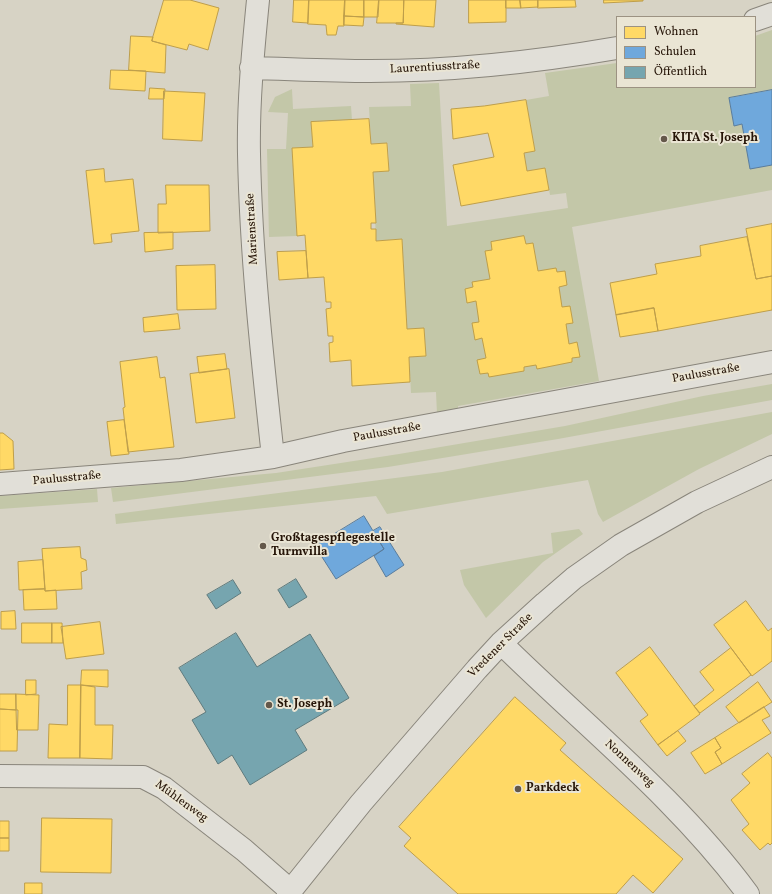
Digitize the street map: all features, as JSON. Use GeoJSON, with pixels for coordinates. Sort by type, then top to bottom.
{"type":"FeatureCollection","features":[{"type":"Feature","properties":{"kind":"street","name":"Marienstraße"},"geometry":{"type":"LineString","coordinates":[[258,0],[251,68],[249,154],[257,313],[273,457]]}},
{"type":"Feature","properties":{"kind":"street"},"geometry":{"type":"LineString","coordinates":[[756,20],[772,14]]}},
{"type":"Feature","properties":{"kind":"street","name":"Laurentiusstraße"},"geometry":{"type":"LineString","coordinates":[[251,68],[370,71],[453,68],[541,59],[616,48]]}},
{"type":"Feature","properties":{"kind":"street","name":"Paulusstraße"},"geometry":{"type":"LineString","coordinates":[[0,484],[181,470],[273,457],[343,441],[772,362]]}},
{"type":"Feature","properties":{"kind":"street","name":"Vredener Straße"},"geometry":{"type":"LineString","coordinates":[[289,892],[366,798],[501,643],[574,578],[621,545],[696,502],[772,467]]}},
{"type":"Feature","properties":{"kind":"street","name":"Nonnenweg"},"geometry":{"type":"LineString","coordinates":[[501,643],[653,786],[703,838],[748,894]]}},
{"type":"Feature","properties":{"kind":"street","name":"Mühlenweg"},"geometry":{"type":"LineString","coordinates":[[0,776],[143,777],[164,788],[238,845],[289,892]]}},
{"type":"Feature","properties":{"kind":"green space"},"geometry":{"type":"Polygon","coordinates":[[[772,30],[772,90],[729,98],[734,126],[742,124],[750,169],[772,165],[772,190],[572,227],[599,381],[458,406],[458,410],[437,414],[436,392],[411,393],[409,357],[426,356],[424,328],[407,329],[402,239],[376,241],[373,172],[389,171],[388,143],[371,144],[369,107],[411,106],[410,84],[439,83],[447,226],[568,208],[566,193],[550,195],[545,168],[527,171],[524,153],[535,151],[526,100],[549,96],[545,73],[616,63],[616,88],[756,88],[756,36],[772,30]]]}},
{"type":"Feature","properties":{"kind":"green space"},"geometry":{"type":"Polygon","coordinates":[[[292,89],[293,109],[351,106],[352,120],[311,122],[313,147],[292,148],[297,236],[269,237],[267,149],[286,149],[288,113],[268,112],[275,97],[292,89]]]}},
{"type":"Feature","properties":{"kind":"green space"},"geometry":{"type":"Polygon","coordinates":[[[772,384],[772,400],[558,439],[388,467],[113,502],[111,488],[276,473],[399,454],[565,426],[703,396],[772,384]]]}},
{"type":"Feature","properties":{"kind":"green space"},"geometry":{"type":"Polygon","coordinates":[[[772,412],[772,434],[699,469],[603,522],[598,514],[588,480],[387,514],[376,496],[116,524],[115,514],[442,472],[772,412]]]}},
{"type":"Feature","properties":{"kind":"green space"},"geometry":{"type":"Polygon","coordinates":[[[97,489],[98,502],[0,509],[0,496],[97,489]]]}},
{"type":"Feature","properties":{"kind":"green space"},"geometry":{"type":"Polygon","coordinates":[[[579,529],[583,534],[543,562],[486,618],[464,585],[460,570],[553,553],[551,533],[579,529]]]}},
{"type":"Feature","properties":{"kind":"building: Wohnen"},"geometry":{"type":"Polygon","coordinates":[[[164,0],[190,0],[219,8],[208,50],[189,44],[187,50],[152,41],[164,0]]]}},
{"type":"Feature","properties":{"kind":"building: Wohnen"},"geometry":{"type":"Polygon","coordinates":[[[294,0],[309,0],[308,23],[293,22],[294,0]]]}},
{"type":"Feature","properties":{"kind":"building: Wohnen"},"geometry":{"type":"Polygon","coordinates":[[[309,0],[345,0],[344,26],[338,26],[336,35],[327,35],[326,25],[308,24],[309,0]]]}},
{"type":"Feature","properties":{"kind":"building: Wohnen"},"geometry":{"type":"Polygon","coordinates":[[[345,0],[364,0],[364,17],[344,16],[345,0]]]}},
{"type":"Feature","properties":{"kind":"building: Wohnen"},"geometry":{"type":"Polygon","coordinates":[[[364,0],[379,0],[378,17],[364,17],[364,0]]]}},
{"type":"Feature","properties":{"kind":"building: Wohnen"},"geometry":{"type":"Polygon","coordinates":[[[379,0],[404,0],[403,23],[377,23],[379,0]]]}},
{"type":"Feature","properties":{"kind":"building: Wohnen"},"geometry":{"type":"Polygon","coordinates":[[[404,0],[436,0],[434,27],[396,24],[403,23],[404,0]]]}},
{"type":"Feature","properties":{"kind":"building: Wohnen"},"geometry":{"type":"Polygon","coordinates":[[[469,0],[506,0],[506,22],[469,23],[469,0]]]}},
{"type":"Feature","properties":{"kind":"building: Wohnen"},"geometry":{"type":"Polygon","coordinates":[[[506,0],[520,0],[521,8],[506,8],[506,0]]]}},
{"type":"Feature","properties":{"kind":"building: Wohnen"},"geometry":{"type":"Polygon","coordinates":[[[520,0],[538,0],[538,7],[521,8],[520,0]]]}},
{"type":"Feature","properties":{"kind":"building: Wohnen"},"geometry":{"type":"Polygon","coordinates":[[[538,0],[575,0],[576,7],[538,8],[538,0]]]}},
{"type":"Feature","properties":{"kind":"building: Wohnen"},"geometry":{"type":"Polygon","coordinates":[[[604,0],[643,0],[643,1],[604,3],[604,0]]]}},
{"type":"Feature","properties":{"kind":"building: Wohnen"},"geometry":{"type":"Polygon","coordinates":[[[344,16],[364,17],[363,26],[344,25],[344,16]]]}},
{"type":"Feature","properties":{"kind":"building: Wohnen"},"geometry":{"type":"Polygon","coordinates":[[[131,36],[153,37],[152,41],[166,45],[165,73],[129,70],[131,36]]]}},
{"type":"Feature","properties":{"kind":"building: Wohnen"},"geometry":{"type":"Polygon","coordinates":[[[111,70],[146,71],[145,91],[110,89],[111,70]]]}},
{"type":"Feature","properties":{"kind":"building: Wohnen"},"geometry":{"type":"Polygon","coordinates":[[[150,88],[165,89],[164,99],[149,99],[150,88]]]}},
{"type":"Feature","properties":{"kind":"building: Wohnen"},"geometry":{"type":"Polygon","coordinates":[[[164,91],[205,93],[202,141],[163,139],[164,91]]]}},
{"type":"Feature","properties":{"kind":"building: Wohnen"},"geometry":{"type":"Polygon","coordinates":[[[526,100],[535,151],[524,153],[527,171],[545,168],[549,190],[461,206],[453,165],[494,157],[488,133],[453,139],[451,109],[526,100]]]}},
{"type":"Feature","properties":{"kind":"building: Wohnen"},"geometry":{"type":"Polygon","coordinates":[[[369,119],[371,144],[387,143],[389,171],[373,172],[376,223],[371,223],[371,229],[376,229],[376,241],[402,239],[407,329],[424,328],[426,356],[409,357],[410,382],[352,386],[351,360],[330,362],[329,343],[333,342],[333,336],[328,336],[326,309],[331,308],[331,302],[326,302],[324,277],[308,278],[305,235],[297,236],[292,148],[313,147],[311,122],[369,119]]]}},
{"type":"Feature","properties":{"kind":"building: Wohnen"},"geometry":{"type":"Polygon","coordinates":[[[104,169],[105,182],[133,179],[139,231],[111,234],[112,242],[94,244],[86,171],[104,169]]]}},
{"type":"Feature","properties":{"kind":"building: Wohnen"},"geometry":{"type":"Polygon","coordinates":[[[166,185],[209,185],[210,231],[158,233],[158,204],[166,204],[166,185]]]}},
{"type":"Feature","properties":{"kind":"building: Wohnen"},"geometry":{"type":"Polygon","coordinates":[[[772,224],[772,276],[756,279],[746,229],[772,224]]]}},
{"type":"Feature","properties":{"kind":"building: Wohnen"},"geometry":{"type":"Polygon","coordinates":[[[173,232],[173,249],[145,252],[144,233],[173,232]]]}},
{"type":"Feature","properties":{"kind":"building: Wohnen"},"geometry":{"type":"Polygon","coordinates":[[[524,236],[526,244],[533,243],[538,271],[556,268],[557,272],[565,271],[567,285],[559,287],[562,307],[570,306],[573,323],[566,324],[569,344],[577,342],[580,357],[572,358],[572,362],[537,369],[536,365],[524,367],[524,371],[489,377],[488,373],[480,374],[477,360],[486,358],[482,338],[475,340],[472,323],[479,322],[476,301],[467,303],[465,289],[473,287],[472,282],[490,279],[485,251],[492,250],[491,242],[524,236]]]}},
{"type":"Feature","properties":{"kind":"building: Wohnen"},"geometry":{"type":"Polygon","coordinates":[[[747,237],[756,279],[772,276],[772,310],[658,331],[654,308],[616,315],[610,283],[657,274],[655,264],[701,256],[700,246],[747,237]]]}},
{"type":"Feature","properties":{"kind":"building: Wohnen"},"geometry":{"type":"Polygon","coordinates":[[[306,251],[308,278],[279,280],[277,252],[306,251]]]}},
{"type":"Feature","properties":{"kind":"building: Wohnen"},"geometry":{"type":"Polygon","coordinates":[[[215,265],[216,309],[177,310],[176,266],[215,265]]]}},
{"type":"Feature","properties":{"kind":"building: Wohnen"},"geometry":{"type":"Polygon","coordinates":[[[654,308],[658,331],[620,337],[616,315],[654,308]]]}},
{"type":"Feature","properties":{"kind":"building: Wohnen"},"geometry":{"type":"Polygon","coordinates":[[[178,314],[180,329],[144,332],[143,318],[178,314]]]}},
{"type":"Feature","properties":{"kind":"building: Wohnen"},"geometry":{"type":"Polygon","coordinates":[[[225,354],[227,369],[199,373],[197,357],[225,354]]]}},
{"type":"Feature","properties":{"kind":"building: Wohnen"},"geometry":{"type":"Polygon","coordinates":[[[157,357],[160,378],[165,377],[174,447],[128,452],[120,362],[157,357]]]}},
{"type":"Feature","properties":{"kind":"building: Wohnen"},"geometry":{"type":"Polygon","coordinates":[[[229,369],[235,418],[196,423],[190,374],[229,369]]]}},
{"type":"Feature","properties":{"kind":"building: Wohnen"},"geometry":{"type":"Polygon","coordinates":[[[124,420],[129,454],[111,456],[107,422],[124,420]]]}},
{"type":"Feature","properties":{"kind":"building: Wohnen"},"geometry":{"type":"Polygon","coordinates":[[[0,433],[3,433],[13,441],[14,469],[0,470],[0,433]]]}},
{"type":"Feature","properties":{"kind":"building: Wohnen"},"geometry":{"type":"Polygon","coordinates":[[[80,547],[81,558],[86,560],[87,570],[81,572],[82,589],[45,591],[42,549],[80,547]]]}},
{"type":"Feature","properties":{"kind":"building: Wohnen"},"geometry":{"type":"Polygon","coordinates":[[[43,560],[45,589],[19,590],[18,562],[43,560]]]}},
{"type":"Feature","properties":{"kind":"building: Wohnen"},"geometry":{"type":"Polygon","coordinates":[[[45,589],[45,591],[56,590],[57,609],[24,610],[23,590],[45,589]]]}},
{"type":"Feature","properties":{"kind":"building: Wohnen"},"geometry":{"type":"Polygon","coordinates":[[[746,601],[768,631],[772,628],[772,661],[752,676],[714,625],[746,601]]]}},
{"type":"Feature","properties":{"kind":"building: Wohnen"},"geometry":{"type":"Polygon","coordinates":[[[15,611],[16,629],[1,629],[1,612],[15,611]]]}},
{"type":"Feature","properties":{"kind":"building: Wohnen"},"geometry":{"type":"Polygon","coordinates":[[[100,622],[104,654],[66,659],[61,627],[100,622]]]}},
{"type":"Feature","properties":{"kind":"building: Wohnen"},"geometry":{"type":"Polygon","coordinates":[[[22,623],[52,623],[52,643],[22,643],[22,623]]]}},
{"type":"Feature","properties":{"kind":"building: Wohnen"},"geometry":{"type":"Polygon","coordinates":[[[52,623],[62,623],[63,643],[52,643],[52,623]]]}},
{"type":"Feature","properties":{"kind":"building: Wohnen"},"geometry":{"type":"Polygon","coordinates":[[[650,647],[700,714],[658,745],[640,721],[648,715],[616,673],[650,647]]]}},
{"type":"Feature","properties":{"kind":"building: Wohnen"},"geometry":{"type":"Polygon","coordinates":[[[731,648],[751,675],[700,713],[694,706],[714,690],[700,672],[731,648]]]}},
{"type":"Feature","properties":{"kind":"building: Wohnen"},"geometry":{"type":"Polygon","coordinates":[[[82,670],[108,670],[108,687],[81,685],[82,670]]]}},
{"type":"Feature","properties":{"kind":"building: Wohnen"},"geometry":{"type":"Polygon","coordinates":[[[26,680],[36,680],[36,694],[26,695],[26,680]]]}},
{"type":"Feature","properties":{"kind":"building: Wohnen"},"geometry":{"type":"Polygon","coordinates":[[[758,682],[772,702],[739,723],[726,707],[758,682]]]}},
{"type":"Feature","properties":{"kind":"building: Wohnen"},"geometry":{"type":"Polygon","coordinates":[[[68,685],[81,685],[80,758],[48,758],[49,724],[67,725],[68,685]]]}},
{"type":"Feature","properties":{"kind":"building: Wohnen"},"geometry":{"type":"Polygon","coordinates":[[[81,685],[95,687],[95,725],[113,725],[112,759],[80,758],[81,685]]]}},
{"type":"Feature","properties":{"kind":"building: Wohnen"},"geometry":{"type":"Polygon","coordinates":[[[0,694],[16,694],[16,710],[0,709],[0,694]]]}},
{"type":"Feature","properties":{"kind":"building: Wohnen"},"geometry":{"type":"Polygon","coordinates":[[[16,694],[39,695],[38,730],[17,730],[16,694]]]}},
{"type":"Feature","properties":{"kind":"building: Wohnen","name":"Parkdeck"},"geometry":{"type":"Polygon","coordinates":[[[515,697],[566,743],[560,750],[683,859],[653,893],[633,875],[616,894],[458,894],[404,846],[411,838],[399,827],[515,697]]]}},
{"type":"Feature","properties":{"kind":"building: Wohnen"},"geometry":{"type":"Polygon","coordinates":[[[764,707],[770,716],[762,720],[771,733],[722,764],[715,752],[721,748],[715,738],[764,707]]]}},
{"type":"Feature","properties":{"kind":"building: Wohnen"},"geometry":{"type":"Polygon","coordinates":[[[0,709],[18,710],[17,751],[0,751],[0,709]]]}},
{"type":"Feature","properties":{"kind":"building: Wohnen"},"geometry":{"type":"Polygon","coordinates":[[[678,731],[686,741],[667,756],[658,745],[678,731]]]}},
{"type":"Feature","properties":{"kind":"building: Wohnen"},"geometry":{"type":"Polygon","coordinates":[[[715,738],[721,748],[715,752],[722,764],[705,774],[691,753],[715,738]]]}},
{"type":"Feature","properties":{"kind":"building: Wohnen"},"geometry":{"type":"Polygon","coordinates":[[[768,753],[772,758],[772,843],[770,845],[768,843],[760,850],[742,830],[749,824],[731,800],[750,783],[742,774],[768,753]]]}},
{"type":"Feature","properties":{"kind":"building: Wohnen"},"geometry":{"type":"Polygon","coordinates":[[[42,818],[112,819],[111,873],[41,872],[42,818]]]}},
{"type":"Feature","properties":{"kind":"building: Wohnen"},"geometry":{"type":"Polygon","coordinates":[[[0,821],[9,821],[9,838],[0,838],[0,821]]]}},
{"type":"Feature","properties":{"kind":"building: Wohnen"},"geometry":{"type":"Polygon","coordinates":[[[0,838],[9,838],[9,851],[0,851],[0,838]]]}},
{"type":"Feature","properties":{"kind":"building: Wohnen"},"geometry":{"type":"Polygon","coordinates":[[[25,883],[42,883],[42,894],[25,894],[25,883]]]}},
{"type":"Feature","properties":{"kind":"building: Schulen"},"geometry":{"type":"Polygon","coordinates":[[[772,90],[772,165],[750,169],[742,124],[734,126],[729,98],[772,90]]]}},
{"type":"Feature","properties":{"kind":"building: Schulen"},"geometry":{"type":"Polygon","coordinates":[[[364,516],[384,549],[336,579],[315,546],[364,516]]]}},
{"type":"Feature","properties":{"kind":"building: Schulen"},"geometry":{"type":"Polygon","coordinates":[[[380,527],[404,565],[386,577],[374,556],[384,549],[373,531],[380,527]]]}},
{"type":"Feature","properties":{"kind":"building: Öffentlich"},"geometry":{"type":"Polygon","coordinates":[[[296,579],[307,597],[289,608],[278,590],[296,579]]]}},
{"type":"Feature","properties":{"kind":"building: Öffentlich"},"geometry":{"type":"Polygon","coordinates":[[[233,580],[241,593],[216,609],[207,595],[233,580]]]}},
{"type":"Feature","properties":{"kind":"building: Öffentlich","name":"St. Joseph"},"geometry":{"type":"Polygon","coordinates":[[[236,633],[257,667],[310,634],[349,698],[295,730],[307,750],[250,785],[232,755],[218,764],[192,720],[206,712],[179,668],[236,633]]]}},
{"type":"Feature","properties":{"kind":"place","name":"KITA St. Joseph"},"geometry":{"type":"Point","coordinates":[664,139]}},
{"type":"Feature","properties":{"kind":"place","name":"Großtagespflegestelle Turmvilla"},"geometry":{"type":"Point","coordinates":[263,546]}},
{"type":"Feature","properties":{"kind":"place","name":"St. Joseph"},"geometry":{"type":"Point","coordinates":[269,705]}},
{"type":"Feature","properties":{"kind":"place","name":"Parkdeck"},"geometry":{"type":"Point","coordinates":[518,789]}}]}
